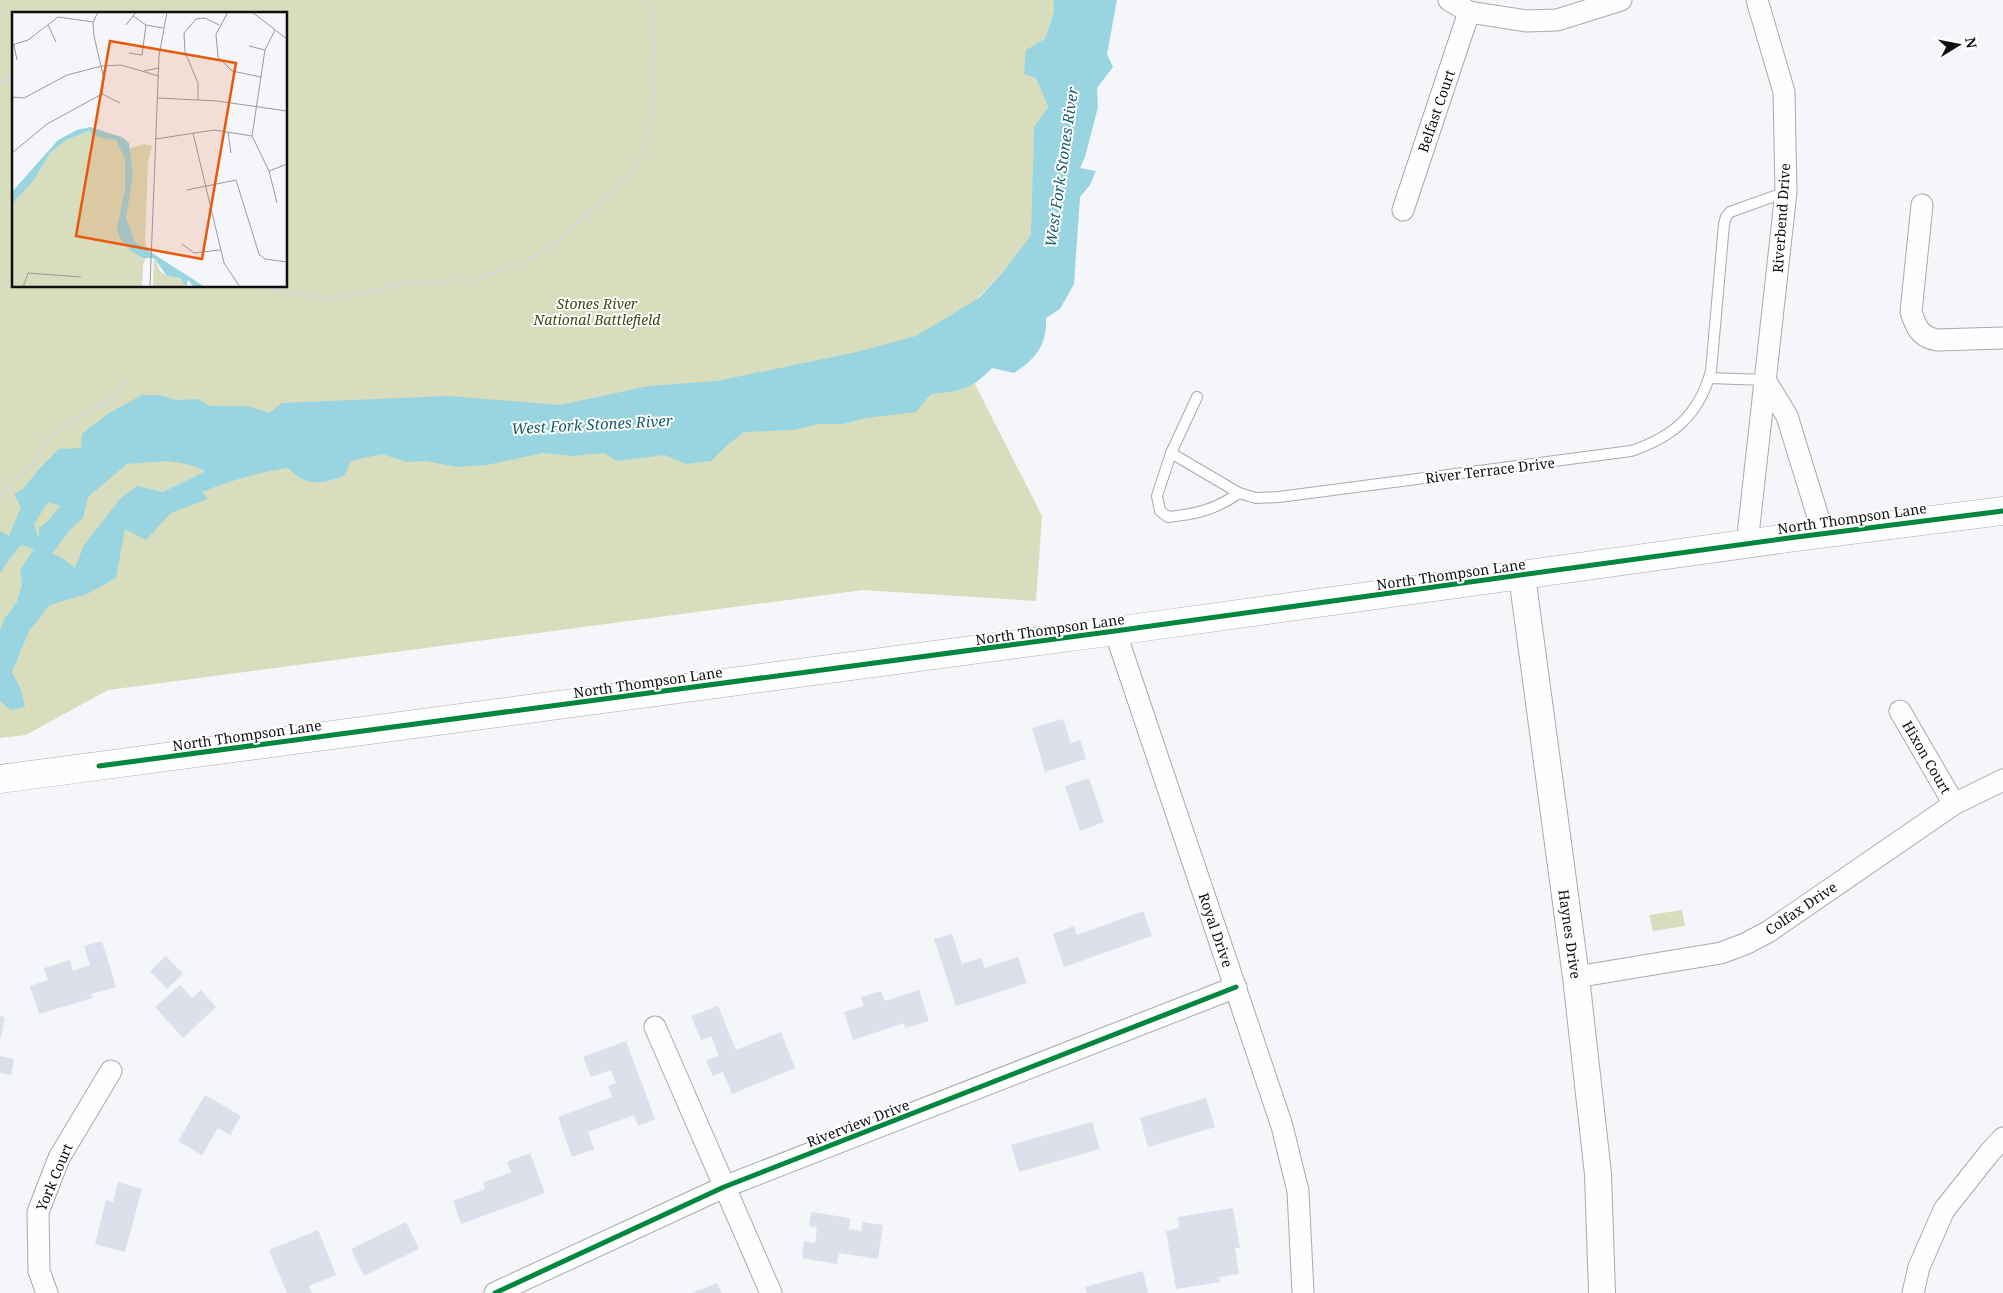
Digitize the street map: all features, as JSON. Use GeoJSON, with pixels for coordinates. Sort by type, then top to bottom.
{"type":"FeatureCollection","features":[{"type":"Feature","properties":{"kind":"main road","name":"North Thompson Lane"},"geometry":{"type":"LineString","coordinates":[[0,779],[1115,631],[1823,533],[2003,512]]}},
{"type":"Feature","properties":{"kind":"street"},"geometry":{"type":"LineString","coordinates":[[1449,0],[1469,12],[1526,21],[1557,20],[1621,0]]}},
{"type":"Feature","properties":{"kind":"street","name":"Riverbend Drive"},"geometry":{"type":"LineString","coordinates":[[1747,544],[1786,192],[1784,92],[1757,0]]}},
{"type":"Feature","properties":{"kind":"street","name":"Belfast Court"},"geometry":{"type":"LineString","coordinates":[[1403,210],[1469,12]]}},
{"type":"Feature","properties":{"kind":"street"},"geometry":{"type":"LineString","coordinates":[[1922,204],[1911,312],[1916,327],[1926,338],[1937,340],[2003,338]]}},
{"type":"Feature","properties":{"kind":"street"},"geometry":{"type":"LineString","coordinates":[[1765,380],[1787,416],[1823,533]]}},
{"type":"Feature","properties":{"kind":"street","name":"Haynes Drive"},"geometry":{"type":"LineString","coordinates":[[1522,576],[1576,977],[1598,1174],[1602,1293]]}},
{"type":"Feature","properties":{"kind":"street","name":"Royal Drive"},"geometry":{"type":"LineString","coordinates":[[1115,631],[1282,1126],[1298,1192],[1303,1293]]}},
{"type":"Feature","properties":{"kind":"street","name":"Hixon Court"},"geometry":{"type":"LineString","coordinates":[[1900,710],[1954,804]]}},
{"type":"Feature","properties":{"kind":"street","name":"Colfax Drive"},"geometry":{"type":"LineString","coordinates":[[1576,977],[1721,953],[1745,944],[1768,932],[1954,804],[2003,780]]}},
{"type":"Feature","properties":{"kind":"street","name":"Riverview Drive"},"geometry":{"type":"LineString","coordinates":[[495,1293],[724,1187],[1236,987]]}},
{"type":"Feature","properties":{"kind":"street"},"geometry":{"type":"LineString","coordinates":[[654,1027],[771,1293]]}},
{"type":"Feature","properties":{"kind":"street","name":"York Court"},"geometry":{"type":"LineString","coordinates":[[47,1293],[39,1271],[38,1212],[59,1158],[111,1071]]}},
{"type":"Feature","properties":{"kind":"street"},"geometry":{"type":"LineString","coordinates":[[1913,1293],[1919,1266],[1944,1210],[2003,1138]]}},
{"type":"Feature","properties":{"kind":"lane","name":"River Terrace Drive"},"geometry":{"type":"LineString","coordinates":[[1171,453],[1239,494],[1256,498],[1280,497],[1631,452],[1662,439],[1694,409],[1704,393],[1708,378],[1726,217],[1736,210],[1786,192]]}},
{"type":"Feature","properties":{"kind":"lane"},"geometry":{"type":"LineString","coordinates":[[1708,378],[1765,380]]}},
{"type":"Feature","properties":{"kind":"lane"},"geometry":{"type":"LineString","coordinates":[[1197,397],[1171,453],[1157,496],[1160,511],[1168,517],[1199,513],[1224,505],[1239,494]]}},
{"type":"Feature","properties":{"kind":"path"},"geometry":{"type":"LineString","coordinates":[[269,288],[307,297],[342,297],[408,283],[444,282],[478,278],[516,265],[556,243],[629,175],[643,150],[652,118],[655,79],[654,24],[650,0]]}},
{"type":"Feature","properties":{"kind":"path"},"geometry":{"type":"LineString","coordinates":[[0,82],[12,78]]}},
{"type":"Feature","properties":{"kind":"path"},"geometry":{"type":"LineString","coordinates":[[0,498],[10,483],[31,466],[46,440],[70,421],[106,402],[130,379]]}},
{"type":"Feature","properties":{"kind":"green space","name":"Stones River National Battlefield"},"geometry":{"type":"Polygon","coordinates":[[[0,0],[1053,0],[1054,11],[1047,33],[1039,85],[1048,107],[1034,127],[1032,235],[1004,271],[976,300],[950,335],[1042,516],[1036,601],[863,590],[108,690],[26,735],[0,738],[0,0]]]}},
{"type":"Feature","properties":{"kind":"green space"},"geometry":{"type":"Polygon","coordinates":[[[1682,910],[1685,926],[1653,931],[1649,915],[1682,910]]]}},
{"type":"Feature","properties":{"kind":"water","name":"West Fork Stones River"},"geometry":{"type":"Polygon","coordinates":[[[1053,0],[1117,0],[1107,54],[1113,67],[1097,88],[1098,107],[1085,157],[1080,168],[1096,171],[1090,185],[1080,197],[1074,284],[1060,309],[1046,318],[1045,336],[1039,350],[1034,357],[1014,373],[992,368],[978,381],[965,388],[931,394],[916,412],[866,418],[843,424],[819,424],[794,430],[744,432],[711,461],[686,464],[665,455],[616,461],[604,453],[573,456],[543,453],[487,465],[457,467],[425,461],[407,462],[382,454],[351,461],[344,476],[328,481],[308,481],[288,468],[233,481],[202,492],[208,499],[171,513],[146,540],[125,529],[116,578],[87,594],[50,605],[29,631],[12,672],[21,690],[25,707],[11,710],[0,701],[0,630],[5,618],[17,602],[22,585],[20,570],[34,549],[21,545],[9,559],[0,574],[0,531],[9,536],[21,507],[14,494],[24,488],[39,469],[59,449],[81,448],[82,434],[106,415],[142,395],[158,395],[177,400],[198,399],[210,406],[248,406],[269,413],[282,403],[448,396],[560,405],[649,386],[717,381],[857,352],[916,336],[979,298],[1004,271],[1031,235],[1034,127],[1048,107],[1036,78],[1024,74],[1026,50],[1045,39],[1054,11],[1053,0]],[[167,461],[127,464],[88,497],[83,518],[70,530],[52,554],[61,557],[75,568],[84,545],[121,498],[137,486],[163,492],[206,471],[187,464],[167,461]],[[48,502],[34,524],[39,539],[39,528],[49,520],[60,506],[48,502]]]}},
{"type":"Feature","properties":{"kind":"building"},"geometry":{"type":"Polygon","coordinates":[[[1063,719],[1071,743],[1080,740],[1086,759],[1045,772],[1032,728],[1063,719]]]}},
{"type":"Feature","properties":{"kind":"building"},"geometry":{"type":"Polygon","coordinates":[[[1089,778],[1104,822],[1080,831],[1065,786],[1089,778]]]}},
{"type":"Feature","properties":{"kind":"building"},"geometry":{"type":"Polygon","coordinates":[[[1143,911],[1152,936],[1064,967],[1053,934],[1074,926],[1077,935],[1143,911]]]}},
{"type":"Feature","properties":{"kind":"building"},"geometry":{"type":"Polygon","coordinates":[[[952,934],[962,964],[981,958],[985,968],[1018,957],[1027,983],[956,1006],[934,939],[952,934]]]}},
{"type":"Feature","properties":{"kind":"building"},"geometry":{"type":"Polygon","coordinates":[[[102,941],[116,987],[91,994],[93,998],[39,1014],[30,986],[48,980],[44,968],[70,960],[73,971],[90,965],[84,946],[102,941]]]}},
{"type":"Feature","properties":{"kind":"building"},"geometry":{"type":"Polygon","coordinates":[[[166,956],[183,974],[167,989],[150,971],[166,956]]]}},
{"type":"Feature","properties":{"kind":"building"},"geometry":{"type":"Polygon","coordinates":[[[180,985],[192,998],[201,990],[216,1007],[183,1038],[155,1007],[180,985]]]}},
{"type":"Feature","properties":{"kind":"building"},"geometry":{"type":"Polygon","coordinates":[[[919,990],[929,1021],[905,1028],[904,1023],[853,1040],[844,1012],[864,1006],[861,997],[881,991],[885,1001],[919,990]]]}},
{"type":"Feature","properties":{"kind":"building"},"geometry":{"type":"Polygon","coordinates":[[[718,1006],[736,1050],[781,1032],[795,1068],[732,1094],[723,1072],[713,1076],[706,1060],[719,1056],[711,1036],[701,1040],[691,1016],[718,1006]]]}},
{"type":"Feature","properties":{"kind":"building"},"geometry":{"type":"Polygon","coordinates":[[[0,1016],[5,1017],[1,1037],[0,1037],[0,1016]]]}},
{"type":"Feature","properties":{"kind":"building"},"geometry":{"type":"Polygon","coordinates":[[[626,1041],[655,1119],[638,1126],[634,1115],[588,1132],[594,1149],[572,1157],[558,1117],[612,1097],[608,1086],[616,1083],[611,1070],[591,1077],[583,1057],[626,1041]]]}},
{"type":"Feature","properties":{"kind":"building"},"geometry":{"type":"Polygon","coordinates":[[[0,1056],[14,1059],[11,1075],[0,1073],[0,1056]]]}},
{"type":"Feature","properties":{"kind":"building"},"geometry":{"type":"Polygon","coordinates":[[[205,1095],[241,1116],[230,1135],[218,1128],[202,1155],[178,1141],[205,1095]]]}},
{"type":"Feature","properties":{"kind":"building"},"geometry":{"type":"Polygon","coordinates":[[[1206,1098],[1215,1127],[1148,1147],[1140,1118],[1206,1098]]]}},
{"type":"Feature","properties":{"kind":"building"},"geometry":{"type":"Polygon","coordinates":[[[1092,1122],[1100,1149],[1019,1172],[1011,1145],[1092,1122]]]}},
{"type":"Feature","properties":{"kind":"building"},"geometry":{"type":"Polygon","coordinates":[[[530,1153],[545,1193],[461,1224],[453,1201],[485,1189],[483,1183],[511,1172],[507,1162],[530,1153]]]}},
{"type":"Feature","properties":{"kind":"building"},"geometry":{"type":"Polygon","coordinates":[[[118,1182],[142,1189],[125,1252],[95,1244],[106,1200],[113,1202],[118,1182]]]}},
{"type":"Feature","properties":{"kind":"building"},"geometry":{"type":"Polygon","coordinates":[[[1233,1208],[1240,1248],[1235,1248],[1239,1274],[1219,1277],[1220,1282],[1176,1289],[1166,1231],[1179,1228],[1178,1217],[1233,1208]]]}},
{"type":"Feature","properties":{"kind":"building"},"geometry":{"type":"Polygon","coordinates":[[[811,1212],[850,1218],[849,1229],[861,1231],[863,1222],[883,1225],[878,1259],[839,1253],[837,1264],[802,1258],[804,1241],[815,1243],[817,1228],[809,1226],[811,1212]]]}},
{"type":"Feature","properties":{"kind":"building"},"geometry":{"type":"Polygon","coordinates":[[[406,1222],[419,1249],[364,1276],[351,1249],[406,1222]]]}},
{"type":"Feature","properties":{"kind":"building"},"geometry":{"type":"Polygon","coordinates":[[[318,1230],[336,1275],[309,1286],[312,1293],[287,1293],[269,1250],[318,1230]]]}},
{"type":"Feature","properties":{"kind":"building"},"geometry":{"type":"Polygon","coordinates":[[[1143,1271],[1148,1293],[1087,1293],[1085,1287],[1143,1271]]]}},
{"type":"Feature","properties":{"kind":"building"},"geometry":{"type":"Polygon","coordinates":[[[717,1283],[722,1293],[692,1293],[717,1283]]]}},
{"type":"Feature","properties":{"kind":"cycle path"},"geometry":{"type":"LineString","coordinates":[[99,766],[1115,631],[1789,538],[2003,511]]}},
{"type":"Feature","properties":{"kind":"cycle path"},"geometry":{"type":"LineString","coordinates":[[495,1293],[724,1187],[1236,987]]}}]}
